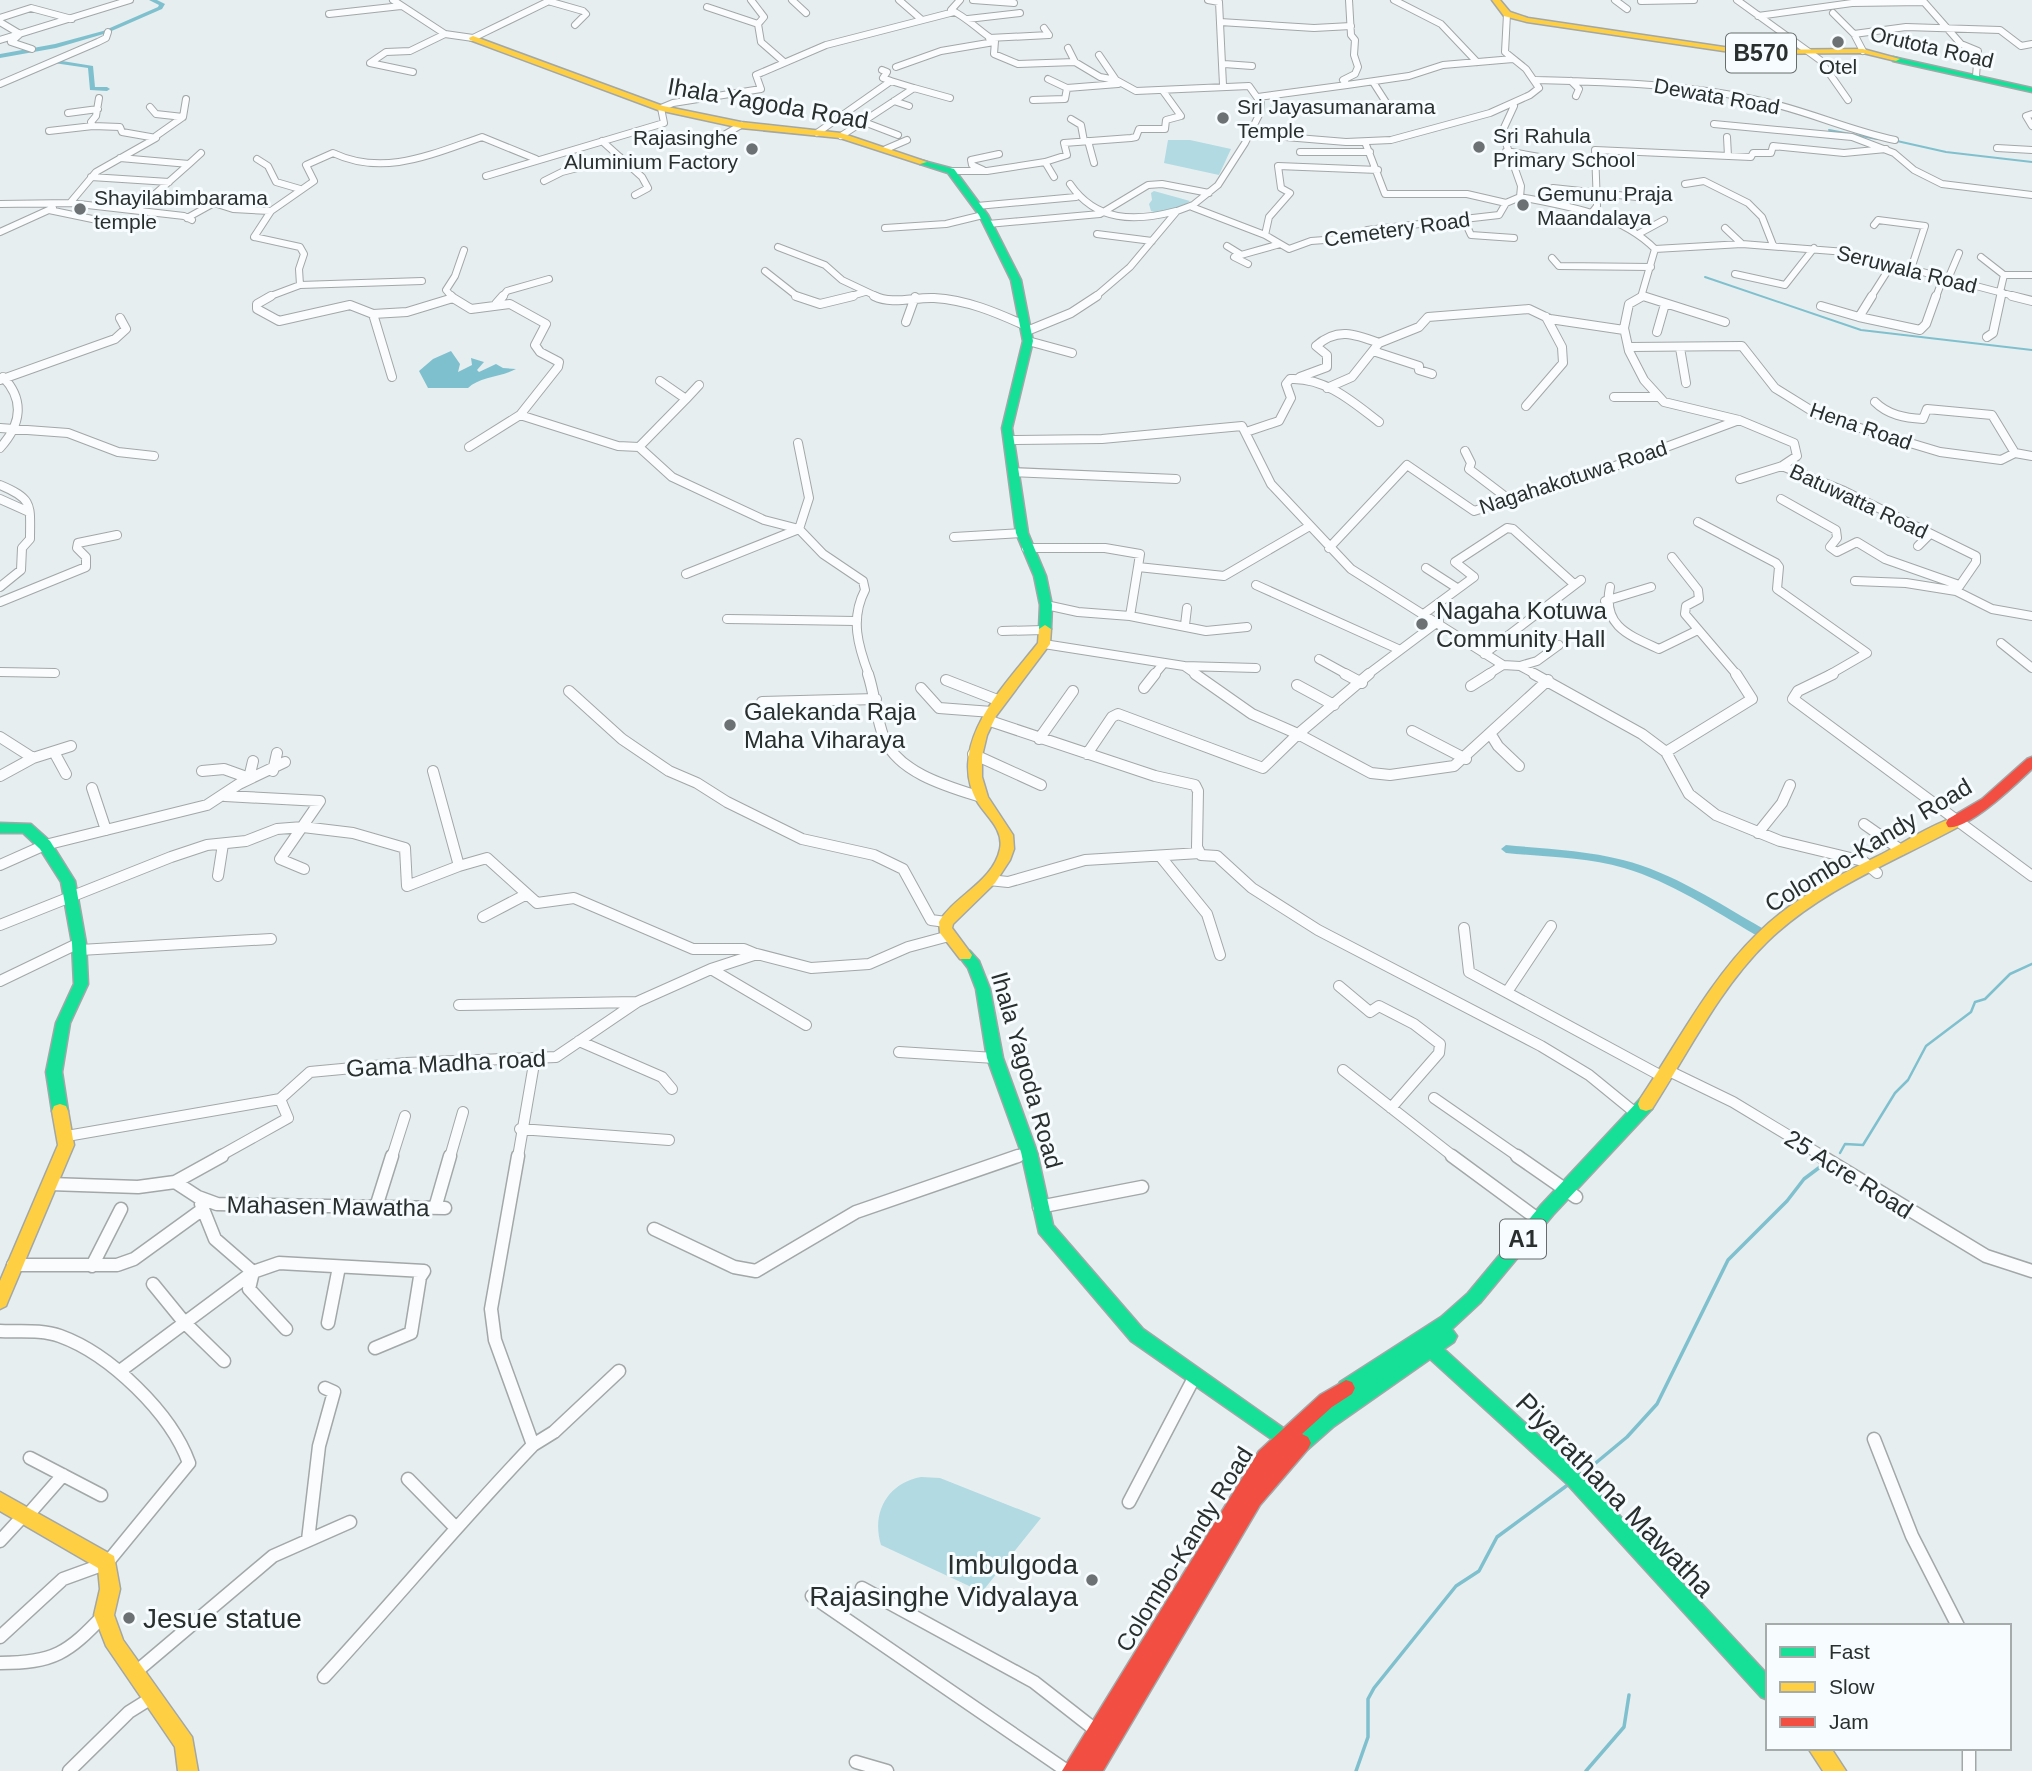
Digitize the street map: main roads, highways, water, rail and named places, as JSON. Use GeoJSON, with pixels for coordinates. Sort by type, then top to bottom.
{"type":"FeatureCollection","features":[{"type":"Feature","properties":{"kind":"main road","name":"Orutota Road"},"geometry":{"type":"LineString","coordinates":[[1496,0],[1507,14],[1527,20],[1764,54],[1863,51],[2032,90]]}},
{"type":"Feature","properties":{"kind":"main road","name":"Ihala Yagoda Road"},"geometry":{"type":"LineString","coordinates":[[473,38],[540,61],[622,96],[662,108],[741,125],[841,136],[951,171],[983,215],[1016,280],[1026,332],[1007,428],[1022,533],[1026,548],[1040,576],[1046,605],[1044,637],[993,711],[974,754],[981,797],[1006,831],[1008,846],[1004,859],[989,880],[947,929],[974,965],[983,989],[995,1058],[1029,1152],[1045,1228],[1057,1246],[1137,1335],[1297,1448]]}},
{"type":"Feature","properties":{"kind":"main road","name":"Colombo-Kandy Road"},"geometry":{"type":"LineString","coordinates":[[1873,869],[1901,850],[1959,824],[1999,793],[2032,762]]}},
{"type":"Feature","properties":{"kind":"main road","name":"Colombo-Kandy Road"},"geometry":{"type":"LineString","coordinates":[[1092,1771],[1254,1499],[1297,1448],[1327,1421],[1427,1344],[1479,1308],[1671,1074],[1770,930],[1873,869],[2004,802],[2032,776]]}},
{"type":"Feature","properties":{"kind":"main road"},"geometry":{"type":"LineString","coordinates":[[0,828],[26,828],[46,845],[68,881],[79,946],[81,984],[63,1023],[54,1072],[56,1094],[67,1136],[50,1184],[12,1265],[0,1301]]}},
{"type":"Feature","properties":{"kind":"main road","name":"Colombo-Kandy Road"},"geometry":{"type":"LineString","coordinates":[[1072,1771],[1265,1457],[1326,1401],[1427,1344],[1475,1298],[1539,1220],[1643,1127],[1671,1074]]}},
{"type":"Feature","properties":{"kind":"main road","name":"Piyarathana Mawatha"},"geometry":{"type":"LineString","coordinates":[[1427,1344],[1559,1465],[1766,1688]]}},
{"type":"Feature","properties":{"kind":"main road"},"geometry":{"type":"LineString","coordinates":[[0,1501],[107,1563],[110,1589],[104,1615],[116,1646],[154,1696],[185,1744],[188,1771]]}},
{"type":"Feature","properties":{"kind":"main road"},"geometry":{"type":"LineString","coordinates":[[1820,1750],[1836,1771]]}},
{"type":"Feature","properties":{"kind":"waterway"},"geometry":{"type":"LineString","coordinates":[[0,56],[56,46],[105,32],[160,8],[162,4],[152,0]]}},
{"type":"Feature","properties":{"kind":"waterway"},"geometry":{"type":"LineString","coordinates":[[56,62],[91,67],[92,89],[107,89]]}},
{"type":"Feature","properties":{"kind":"waterway"},"geometry":{"type":"LineString","coordinates":[[1829,130],[1877,139]]}},
{"type":"Feature","properties":{"kind":"waterway"},"geometry":{"type":"LineString","coordinates":[[1897,141],[1946,152],[2032,162]]}},
{"type":"Feature","properties":{"kind":"waterway"},"geometry":{"type":"LineString","coordinates":[[1705,277],[1861,330],[2032,350]]}},
{"type":"Feature","properties":{"kind":"waterway"},"geometry":{"type":"LineString","coordinates":[[1506,849],[1579,855],[1624,864],[1683,888],[1758,931]]}},
{"type":"Feature","properties":{"kind":"waterway"},"geometry":{"type":"LineString","coordinates":[[1840,1153],[1845,1144],[1863,1145],[1895,1093],[1908,1080],[1926,1046],[1971,1012],[1975,1002],[1985,999],[2010,974],[2032,964]]}},
{"type":"Feature","properties":{"kind":"waterway"},"geometry":{"type":"LineString","coordinates":[[1580,1476],[1627,1437],[1657,1404],[1728,1260],[1787,1201],[1804,1179],[1824,1164]]}},
{"type":"Feature","properties":{"kind":"waterway"},"geometry":{"type":"LineString","coordinates":[[1356,1771],[1368,1737],[1368,1699],[1374,1688],[1456,1586],[1479,1571],[1497,1537],[1569,1484]]}},
{"type":"Feature","properties":{"kind":"waterway"},"geometry":{"type":"LineString","coordinates":[[1586,1771],[1624,1727],[1629,1695]]}},
{"type":"Feature","properties":{"kind":"place","name":"Otel"},"geometry":{"type":"Point","coordinates":[1838,42]}},
{"type":"Feature","properties":{"kind":"place","name":"Sri Jayasumanarama Temple"},"geometry":{"type":"Point","coordinates":[1223,118]}},
{"type":"Feature","properties":{"kind":"place","name":"Sri Rahula Primary School"},"geometry":{"type":"Point","coordinates":[1479,147]}},
{"type":"Feature","properties":{"kind":"place","name":"Rajasinghe Aluminium Factory"},"geometry":{"type":"Point","coordinates":[752,149]}},
{"type":"Feature","properties":{"kind":"place","name":"Gemunu Praja Maandalaya"},"geometry":{"type":"Point","coordinates":[1523,205]}},
{"type":"Feature","properties":{"kind":"place","name":"Shayilabimbarama temple"},"geometry":{"type":"Point","coordinates":[80,209]}},
{"type":"Feature","properties":{"kind":"place","name":"Nagaha Kotuwa Community Hall"},"geometry":{"type":"Point","coordinates":[1422,624]}},
{"type":"Feature","properties":{"kind":"place","name":"Galekanda Raja Maha Viharaya"},"geometry":{"type":"Point","coordinates":[730,725]}},
{"type":"Feature","properties":{"kind":"place","name":"Imbulgoda Rajasinghe Vidyalaya"},"geometry":{"type":"Point","coordinates":[1092,1580]}},
{"type":"Feature","properties":{"kind":"place","name":"Jesue statue"},"geometry":{"type":"Point","coordinates":[129,1618]}}]}
